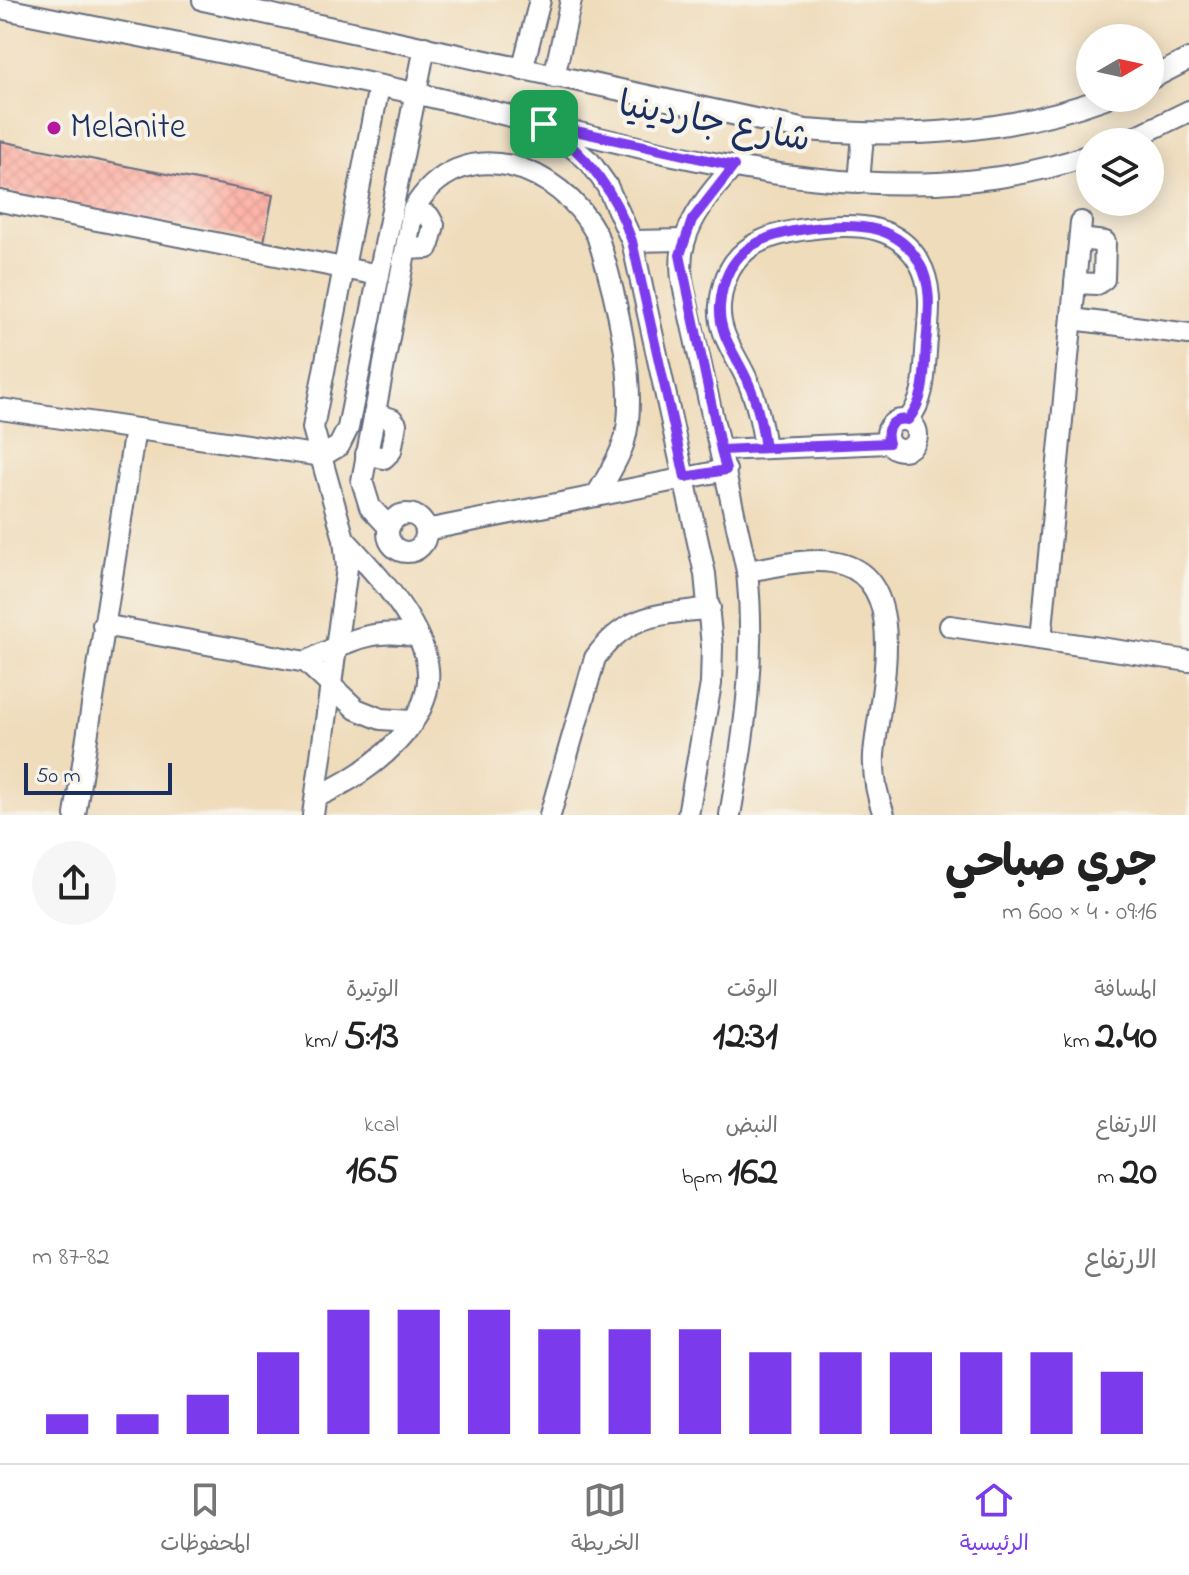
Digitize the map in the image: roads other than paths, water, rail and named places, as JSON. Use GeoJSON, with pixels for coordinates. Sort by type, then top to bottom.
{"type":"FeatureCollection","features":[{"type":"Feature","properties":{"kind":"street","name":"شارع جاردينيا"},"geometry":{"type":"LineString","coordinates":[[203,0],[778,124],[863,135],[931,135],[999,127],[1076,108]]}},
{"type":"Feature","properties":{"kind":"street"},"geometry":{"type":"LineString","coordinates":[[522,70],[540,0]]}},
{"type":"Feature","properties":{"kind":"street"},"geometry":{"type":"LineString","coordinates":[[554,77],[571,0]]}},
{"type":"Feature","properties":{"kind":"street","name":"شارع جاردينيا"},"geometry":{"type":"LineString","coordinates":[[0,8],[417,94],[734,166],[859,183],[931,184],[1002,176],[1076,158]]}},
{"type":"Feature","properties":{"kind":"street"},"geometry":{"type":"LineString","coordinates":[[0,409],[322,456],[339,446],[348,428],[425,47]]}},
{"type":"Feature","properties":{"kind":"street"},"geometry":{"type":"LineString","coordinates":[[1164,72],[1189,59]]}},
{"type":"Feature","properties":{"kind":"street"},"geometry":{"type":"LineString","coordinates":[[315,806],[347,583],[344,539],[313,428],[379,86]]}},
{"type":"Feature","properties":{"kind":"street"},"geometry":{"type":"LineString","coordinates":[[1154,128],[1189,111]]}},
{"type":"Feature","properties":{"kind":"street"},"geometry":{"type":"LineString","coordinates":[[544,124],[568,142],[599,174],[622,213],[632,241],[685,477],[710,608],[711,684],[688,815]]}},
{"type":"Feature","properties":{"kind":"street"},"geometry":{"type":"LineString","coordinates":[[859,183],[863,135]]}},
{"type":"Feature","properties":{"kind":"street"},"geometry":{"type":"LineString","coordinates":[[389,527],[394,519],[409,514],[422,521],[426,530],[421,547],[405,553],[391,544],[389,527],[370,507],[362,481],[413,210],[424,192],[449,173],[479,164],[504,165],[550,181],[586,213],[605,259],[630,386],[630,415],[624,443],[596,496]]}},
{"type":"Feature","properties":{"kind":"street"},"geometry":{"type":"LineString","coordinates":[[730,815],[750,691],[753,652],[747,571],[680,270],[683,240],[705,201],[734,166]]}},
{"type":"Feature","properties":{"kind":"street"},"geometry":{"type":"LineString","coordinates":[[0,201],[379,275]]}},
{"type":"Feature","properties":{"kind":"street"},"geometry":{"type":"LineString","coordinates":[[426,530],[685,477],[723,460],[765,448],[889,443],[901,450],[914,445],[918,431],[908,420],[922,394],[930,301],[920,263],[892,235],[873,227],[853,225],[783,230],[758,241],[738,259],[722,291],[720,310],[728,345],[757,403],[765,448]]}},
{"type":"Feature","properties":{"kind":"street"},"geometry":{"type":"LineString","coordinates":[[1041,639],[1072,319],[1075,283],[1080,231],[1105,242],[1104,279],[1097,284],[1075,283]]}},
{"type":"Feature","properties":{"kind":"street"},"geometry":{"type":"LineString","coordinates":[[632,241],[683,240]]}},
{"type":"Feature","properties":{"kind":"street"},"geometry":{"type":"LineString","coordinates":[[1072,319],[1189,334]]}},
{"type":"Feature","properties":{"kind":"street"},"geometry":{"type":"LineString","coordinates":[[75,815],[135,429]]}},
{"type":"Feature","properties":{"kind":"street"},"geometry":{"type":"LineString","coordinates":[[315,806],[370,767],[411,721],[421,706],[428,671],[418,637],[384,586],[344,539]]}},
{"type":"Feature","properties":{"kind":"street"},"geometry":{"type":"LineString","coordinates":[[747,571],[815,560],[835,562],[854,569],[869,581],[881,598],[886,618],[886,638],[874,758],[884,815]]}},
{"type":"Feature","properties":{"kind":"street"},"geometry":{"type":"LineString","coordinates":[[550,815],[595,658],[608,640],[624,626],[644,617],[710,608]]}},
{"type":"Feature","properties":{"kind":"street"},"geometry":{"type":"LineString","coordinates":[[103,625],[306,662],[367,715],[411,721]]}},
{"type":"Feature","properties":{"kind":"street"},"geometry":{"type":"LineString","coordinates":[[950,626],[1189,661]]}},
{"type":"Feature","properties":{"kind":"street"},"geometry":{"type":"LineString","coordinates":[[306,662],[338,645],[377,633],[418,637]]}},
{"type":"Feature","properties":{"kind":"place","name":"Melanite"},"geometry":{"type":"Point","coordinates":[54,128]}}]}
